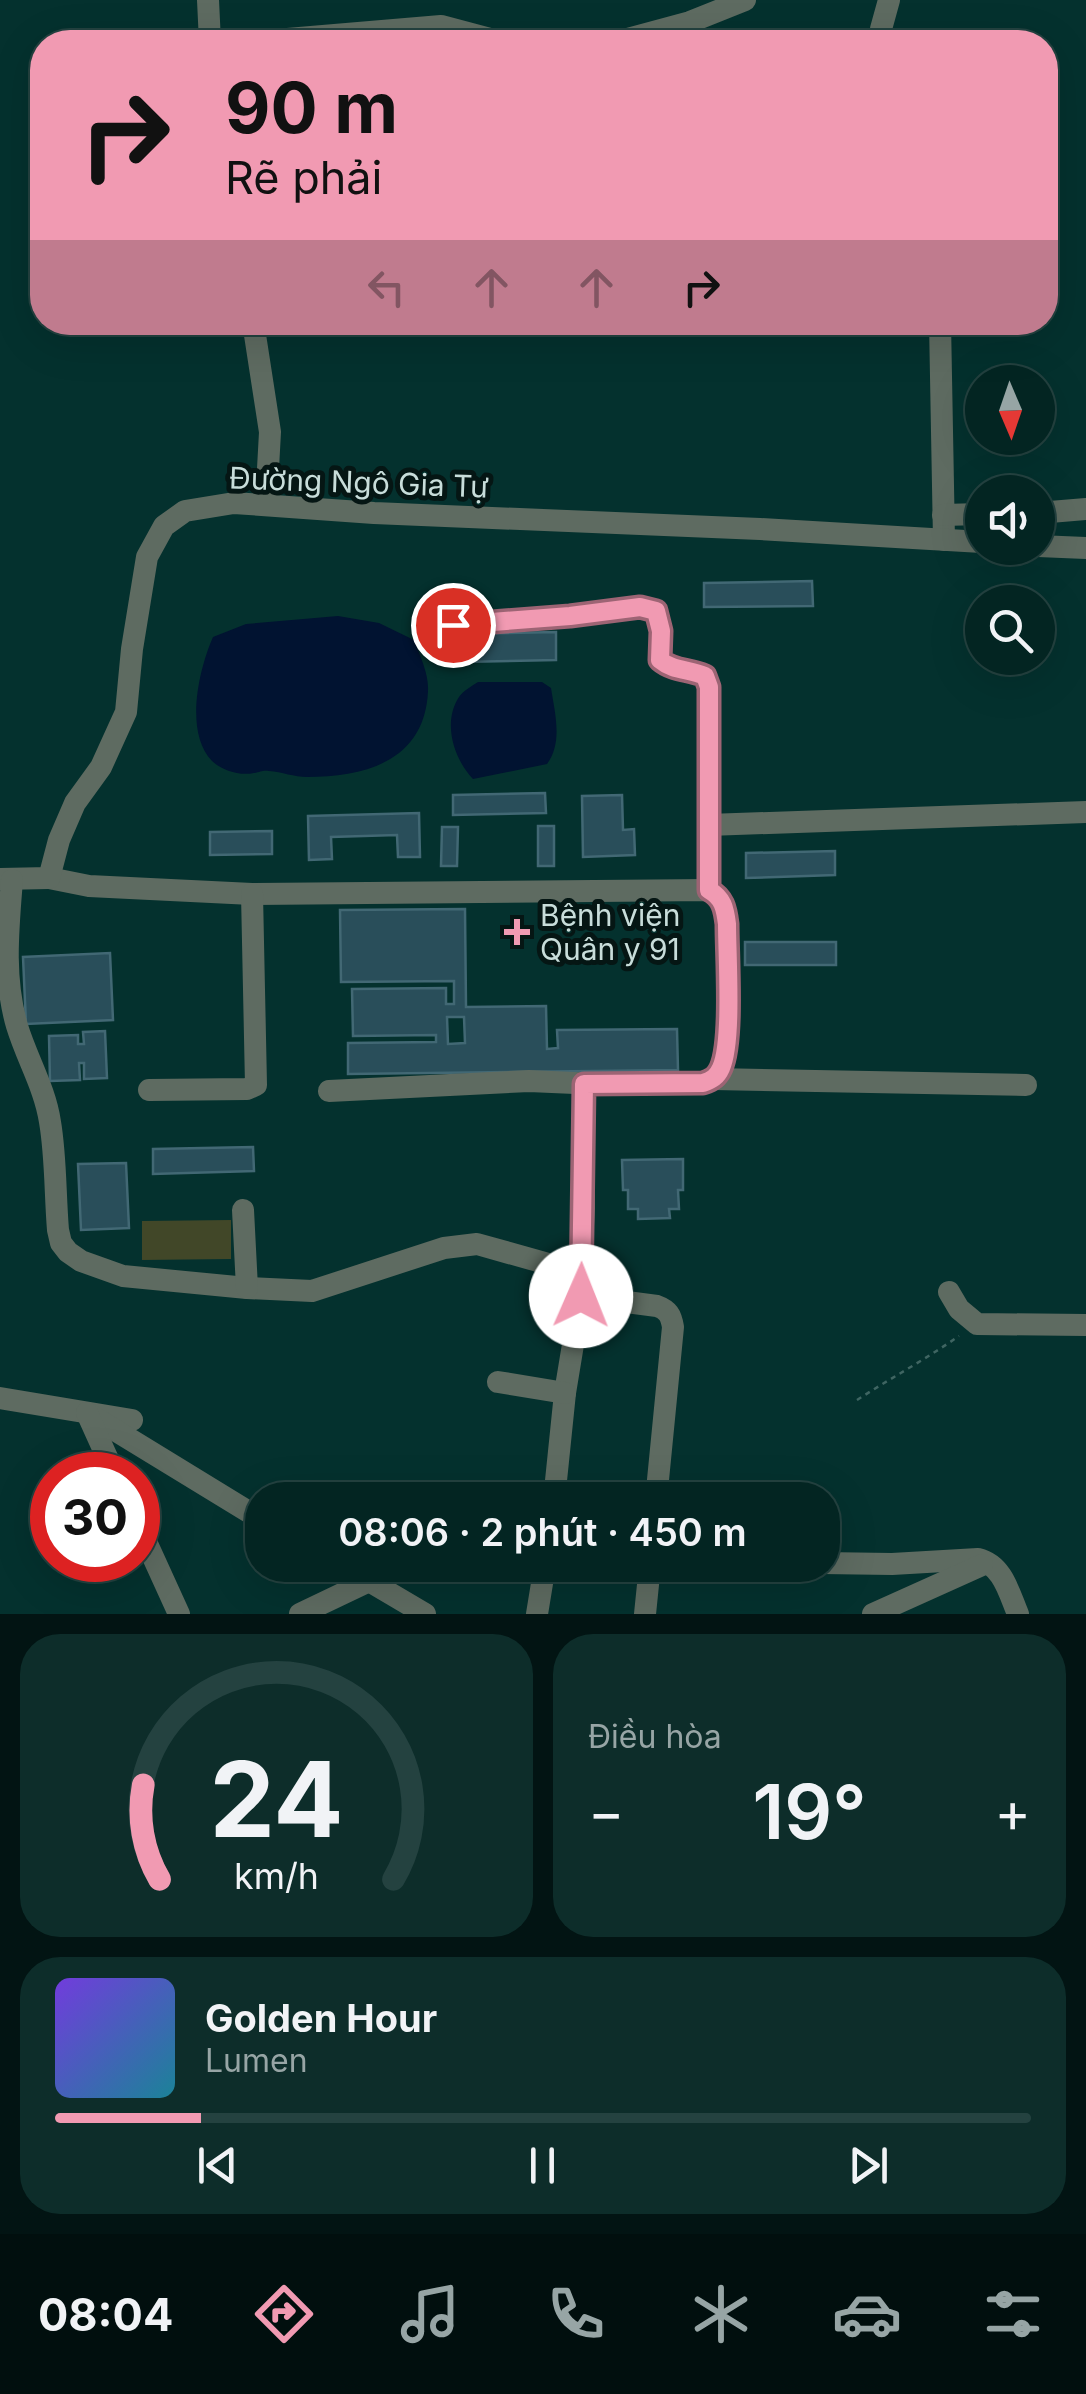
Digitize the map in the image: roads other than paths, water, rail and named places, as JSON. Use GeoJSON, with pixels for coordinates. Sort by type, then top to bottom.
{"type":"FeatureCollection","features":[{"type":"Feature","properties":{"kind":"street"},"geometry":{"type":"LineString","coordinates":[[208,0],[209,30]]}},
{"type":"Feature","properties":{"kind":"street"},"geometry":{"type":"LineString","coordinates":[[660,30],[745,0]]}},
{"type":"Feature","properties":{"kind":"street"},"geometry":{"type":"LineString","coordinates":[[881,30],[888,0]]}},
{"type":"Feature","properties":{"kind":"street"},"geometry":{"type":"LineString","coordinates":[[394,30],[441,26],[456,30]]}},
{"type":"Feature","properties":{"kind":"street"},"geometry":{"type":"LineString","coordinates":[[255,335],[270,432],[266,505]]}},
{"type":"Feature","properties":{"kind":"street"},"geometry":{"type":"LineString","coordinates":[[940,335],[944,540]]}},
{"type":"Feature","properties":{"kind":"street","name":"Đường Ngô Gia Tự"},"geometry":{"type":"LineString","coordinates":[[49,878],[75,804],[101,766],[126,712],[146,557],[164,526],[185,511],[234,503],[965,541]]}},
{"type":"Feature","properties":{"kind":"street"},"geometry":{"type":"LineString","coordinates":[[1055,512],[1086,509]]}},
{"type":"Feature","properties":{"kind":"street"},"geometry":{"type":"LineString","coordinates":[[943,515],[965,514]]}},
{"type":"Feature","properties":{"kind":"street"},"geometry":{"type":"LineString","coordinates":[[1055,547],[1086,548]]}},
{"type":"Feature","properties":{"kind":"street"},"geometry":{"type":"LineString","coordinates":[[453,625],[640,607],[656,611],[661,631],[660,660],[670,668],[705,676],[709,687],[709,890]]}},
{"type":"Feature","properties":{"kind":"street"},"geometry":{"type":"LineString","coordinates":[[708,825],[1086,812]]}},
{"type":"Feature","properties":{"kind":"street"},"geometry":{"type":"LineString","coordinates":[[658,1482],[671,1317],[657,1306],[581,1288],[570,1270],[465,1244],[312,1291],[123,1276],[81,1261],[68,1252],[58,1230],[50,1122],[43,1089],[28,1060],[10,987],[6,880],[49,878],[90,886],[252,894],[709,890],[718,895],[724,906],[727,924],[727,1029],[722,1066],[714,1079]]}},
{"type":"Feature","properties":{"kind":"street"},"geometry":{"type":"LineString","coordinates":[[149,1090],[248,1089],[256,1085],[252,894]]}},
{"type":"Feature","properties":{"kind":"street"},"geometry":{"type":"LineString","coordinates":[[329,1090],[496,1082],[703,1083],[714,1079],[1026,1084]]}},
{"type":"Feature","properties":{"kind":"street"},"geometry":{"type":"LineString","coordinates":[[556,1482],[581,1288],[584,1084]]}},
{"type":"Feature","properties":{"kind":"street"},"geometry":{"type":"LineString","coordinates":[[243,1210],[247,1288]]}},
{"type":"Feature","properties":{"kind":"street"},"geometry":{"type":"LineString","coordinates":[[949,1292],[959,1309],[977,1324],[1086,1324]]}},
{"type":"Feature","properties":{"kind":"street"},"geometry":{"type":"LineString","coordinates":[[498,1382],[565,1393]]}},
{"type":"Feature","properties":{"kind":"street"},"geometry":{"type":"LineString","coordinates":[[0,1398],[132,1420]]}},
{"type":"Feature","properties":{"kind":"street"},"geometry":{"type":"LineString","coordinates":[[87,1412],[105,1452]]}},
{"type":"Feature","properties":{"kind":"street"},"geometry":{"type":"LineString","coordinates":[[87,1412],[245,1510]]}},
{"type":"Feature","properties":{"kind":"street"},"geometry":{"type":"LineString","coordinates":[[840,1563],[978,1559],[990,1562],[998,1569],[1018,1614]]}},
{"type":"Feature","properties":{"kind":"street"},"geometry":{"type":"LineString","coordinates":[[873,1614],[990,1562]]}},
{"type":"Feature","properties":{"kind":"street"},"geometry":{"type":"LineString","coordinates":[[892,1564],[900,1577],[898,1602]]}},
{"type":"Feature","properties":{"kind":"street"},"geometry":{"type":"LineString","coordinates":[[160,1574],[178,1614]]}},
{"type":"Feature","properties":{"kind":"street"},"geometry":{"type":"LineString","coordinates":[[300,1614],[367,1582]]}},
{"type":"Feature","properties":{"kind":"street"},"geometry":{"type":"LineString","coordinates":[[371,1582],[425,1614]]}},
{"type":"Feature","properties":{"kind":"street"},"geometry":{"type":"LineString","coordinates":[[537,1614],[542,1582]]}},
{"type":"Feature","properties":{"kind":"street"},"geometry":{"type":"LineString","coordinates":[[645,1614],[648,1582]]}},
{"type":"Feature","properties":{"kind":"water"},"geometry":{"type":"Polygon","coordinates":[[[338,616],[379,623],[414,640],[426,672],[428,691],[424,715],[404,749],[370,768],[329,776],[237,773],[212,761],[203,749],[196,717],[199,683],[213,637],[246,624],[338,616]]]}},
{"type":"Feature","properties":{"kind":"water"},"geometry":{"type":"Polygon","coordinates":[[[478,682],[542,682],[551,688],[556,737],[547,764],[473,779],[452,740],[451,718],[459,697],[478,682]]]}},
{"type":"Feature","properties":{"kind":"place","name":"Bệnh viện Quân y 91"},"geometry":{"type":"Point","coordinates":[517,932]}}]}
